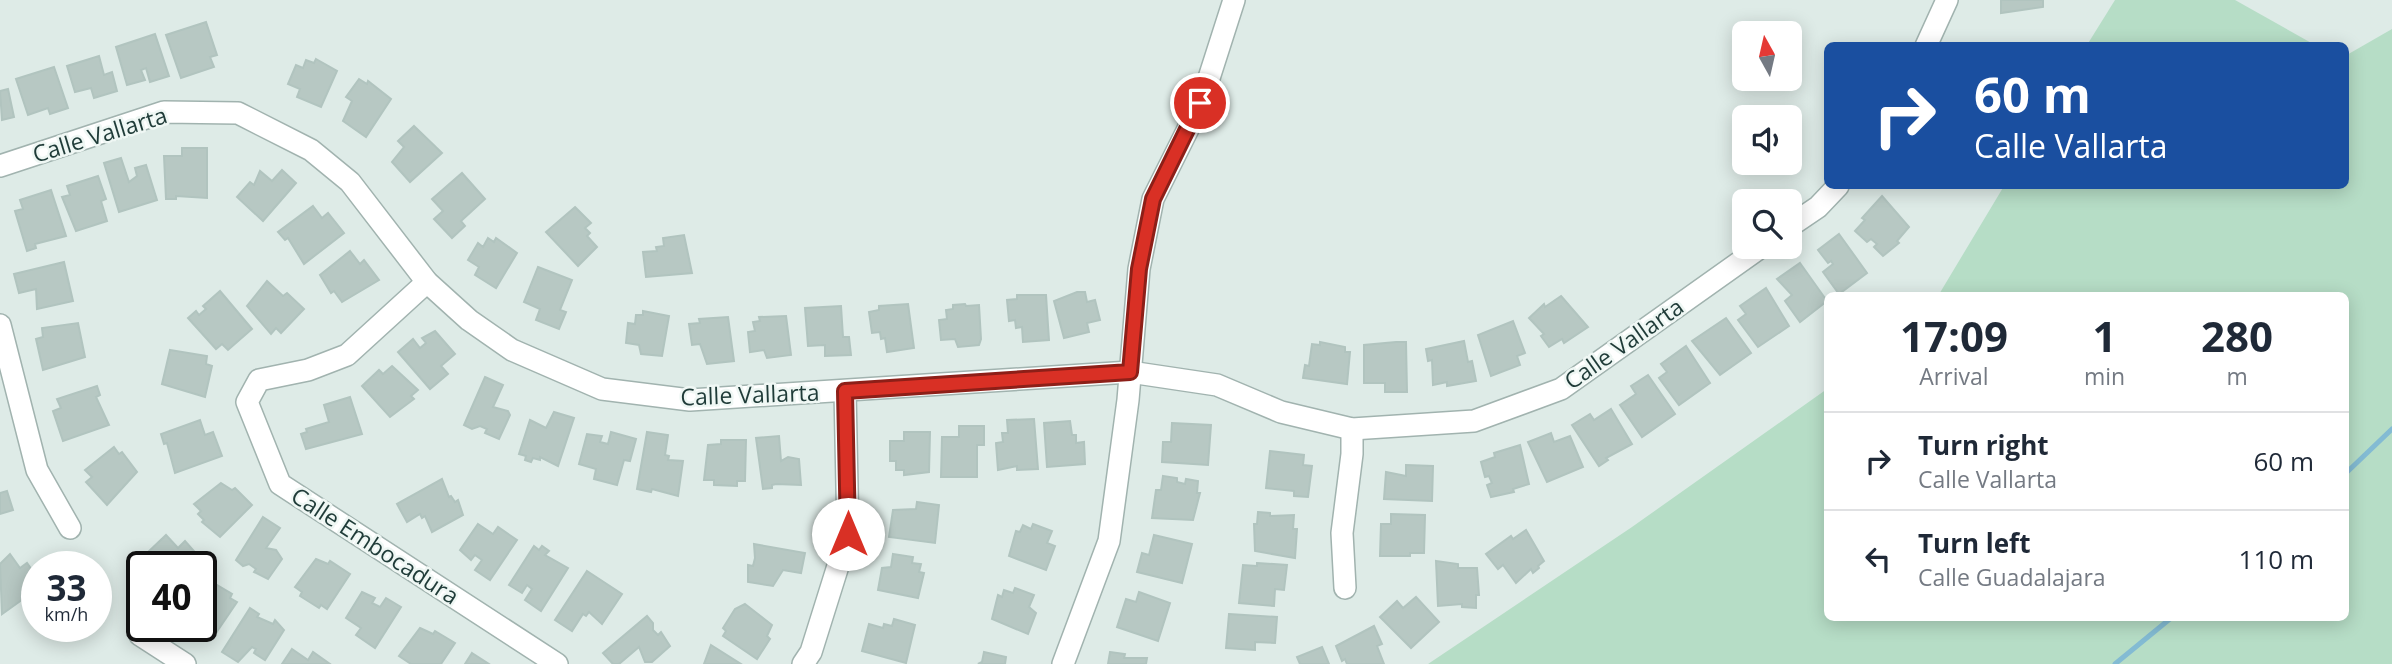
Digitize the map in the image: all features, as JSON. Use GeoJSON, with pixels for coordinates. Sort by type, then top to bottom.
{"type":"FeatureCollection","features":[{"type":"Feature","properties":{"kind":"street"},"geometry":{"type":"LineString","coordinates":[[1063,664],[1109,541],[1130,372],[1139,269],[1153,199],[1200,103],[1234,0]]}},
{"type":"Feature","properties":{"kind":"street"},"geometry":{"type":"LineString","coordinates":[[1928,42],[1947,0]]}},
{"type":"Feature","properties":{"kind":"street","name":"Calle Vallarta"},"geometry":{"type":"LineString","coordinates":[[0,166],[164,112],[237,113],[311,150],[350,182],[427,282],[469,320],[512,350],[602,389],[690,400],[1130,372],[1217,385],[1281,412],[1352,429],[1474,421],[1562,389],[1744,259]]}},
{"type":"Feature","properties":{"kind":"street"},"geometry":{"type":"LineString","coordinates":[[1802,217],[1835,189]]}},
{"type":"Feature","properties":{"kind":"street","name":"Calle Embocadura"},"geometry":{"type":"LineString","coordinates":[[427,282],[347,355],[308,370],[259,380],[247,402],[279,484],[557,664]]}},
{"type":"Feature","properties":{"kind":"street"},"geometry":{"type":"LineString","coordinates":[[0,324],[37,470],[69,528]]}},
{"type":"Feature","properties":{"kind":"street"},"geometry":{"type":"LineString","coordinates":[[803,664],[811,652],[848,534],[845,391]]}},
{"type":"Feature","properties":{"kind":"street"},"geometry":{"type":"LineString","coordinates":[[1345,589],[1342,533],[1352,454],[1352,429]]}},
{"type":"Feature","properties":{"kind":"street"},"geometry":{"type":"LineString","coordinates":[[151,642],[185,664]]}},
{"type":"Feature","properties":{"kind":"green space"},"geometry":{"type":"Polygon","coordinates":[[[2115,0],[2235,0],[2310,42],[2089,42],[2115,0]]]}},
{"type":"Feature","properties":{"kind":"green space"},"geometry":{"type":"Polygon","coordinates":[[[2392,29],[2392,664],[1428,664],[1632,527],[1824,391],[1824,621],[2349,621],[2349,292],[1940,292],[2002,189],[2349,189],[2349,54],[2392,29]]]}},
{"type":"Feature","properties":{"kind":"building"},"geometry":{"type":"Polygon","coordinates":[[[2001,0],[2043,0],[2043,7],[2001,13],[2001,0]]]}},
{"type":"Feature","properties":{"kind":"building"},"geometry":{"type":"Polygon","coordinates":[[[206,22],[217,55],[210,57],[214,67],[181,78],[166,35],[206,22]]]}},
{"type":"Feature","properties":{"kind":"building"},"geometry":{"type":"Polygon","coordinates":[[[155,34],[169,76],[150,82],[146,68],[141,70],[145,80],[127,85],[116,47],[155,34]]]}},
{"type":"Feature","properties":{"kind":"building"},"geometry":{"type":"Polygon","coordinates":[[[99,56],[104,75],[112,72],[117,91],[94,98],[91,88],[75,92],[67,66],[99,56]]]}},
{"type":"Feature","properties":{"kind":"building"},"geometry":{"type":"Polygon","coordinates":[[[316,59],[337,71],[321,107],[297,97],[300,89],[288,84],[296,65],[303,68],[306,60],[314,63],[316,59]]]}},
{"type":"Feature","properties":{"kind":"building"},"geometry":{"type":"Polygon","coordinates":[[[54,67],[68,108],[50,114],[48,108],[28,115],[16,79],[54,67]]]}},
{"type":"Feature","properties":{"kind":"building"},"geometry":{"type":"Polygon","coordinates":[[[359,79],[367,84],[368,81],[391,99],[366,137],[343,121],[352,101],[346,97],[359,79]]]}},
{"type":"Feature","properties":{"kind":"building"},"geometry":{"type":"Polygon","coordinates":[[[8,89],[14,117],[2,120],[0,91],[8,89]]]}},
{"type":"Feature","properties":{"kind":"building"},"geometry":{"type":"Polygon","coordinates":[[[414,126],[442,153],[410,182],[392,162],[404,147],[398,141],[414,126]]]}},
{"type":"Feature","properties":{"kind":"building"},"geometry":{"type":"Polygon","coordinates":[[[182,148],[207,148],[207,198],[176,196],[176,199],[166,199],[164,156],[182,156],[182,148]]]}},
{"type":"Feature","properties":{"kind":"building"},"geometry":{"type":"Polygon","coordinates":[[[121,158],[129,182],[137,176],[135,168],[146,165],[157,200],[119,212],[104,163],[121,158]]]}},
{"type":"Feature","properties":{"kind":"building"},"geometry":{"type":"Polygon","coordinates":[[[282,170],[296,183],[263,221],[237,197],[250,182],[254,185],[260,171],[272,181],[282,170]]]}},
{"type":"Feature","properties":{"kind":"building"},"geometry":{"type":"Polygon","coordinates":[[[462,173],[485,199],[461,221],[465,226],[452,238],[434,219],[443,211],[432,199],[462,173]]]}},
{"type":"Feature","properties":{"kind":"building"},"geometry":{"type":"Polygon","coordinates":[[[98,176],[106,199],[101,201],[107,221],[76,231],[62,197],[70,195],[67,186],[98,176]]]}},
{"type":"Feature","properties":{"kind":"building"},"geometry":{"type":"Polygon","coordinates":[[[51,190],[66,236],[35,244],[36,248],[27,251],[15,211],[23,209],[20,200],[51,190]]]}},
{"type":"Feature","properties":{"kind":"building"},"geometry":{"type":"Polygon","coordinates":[[[1882,196],[1909,227],[1897,241],[1899,243],[1883,256],[1874,247],[1877,244],[1871,239],[1867,242],[1855,231],[1865,220],[1862,218],[1882,196]]]}},
{"type":"Feature","properties":{"kind":"building"},"geometry":{"type":"Polygon","coordinates":[[[313,206],[322,218],[328,213],[344,233],[304,264],[288,238],[285,240],[278,232],[313,206]]]}},
{"type":"Feature","properties":{"kind":"building"},"geometry":{"type":"Polygon","coordinates":[[[575,207],[591,223],[585,228],[590,233],[587,236],[597,247],[578,266],[546,232],[575,207]]]}},
{"type":"Feature","properties":{"kind":"building"},"geometry":{"type":"Polygon","coordinates":[[[1839,234],[1867,273],[1842,292],[1838,292],[1823,272],[1833,264],[1831,261],[1828,263],[1818,250],[1839,234]]]}},
{"type":"Feature","properties":{"kind":"building"},"geometry":{"type":"Polygon","coordinates":[[[684,235],[692,273],[646,277],[643,252],[657,251],[656,247],[664,246],[663,238],[684,235]]]}},
{"type":"Feature","properties":{"kind":"building"},"geometry":{"type":"Polygon","coordinates":[[[488,238],[494,242],[496,238],[517,253],[496,288],[475,275],[479,267],[468,260],[478,243],[483,247],[488,238]]]}},
{"type":"Feature","properties":{"kind":"building"},"geometry":{"type":"Polygon","coordinates":[[[350,251],[360,264],[364,260],[379,280],[342,302],[334,291],[331,293],[320,275],[350,251]]]}},
{"type":"Feature","properties":{"kind":"building"},"geometry":{"type":"Polygon","coordinates":[[[64,262],[73,301],[37,309],[36,289],[19,293],[14,274],[64,262]]]}},
{"type":"Feature","properties":{"kind":"building"},"geometry":{"type":"Polygon","coordinates":[[[1800,263],[1824,297],[1824,303],[1800,322],[1785,301],[1792,295],[1777,279],[1800,263]]]}},
{"type":"Feature","properties":{"kind":"building"},"geometry":{"type":"Polygon","coordinates":[[[538,267],[572,280],[560,310],[566,312],[559,329],[536,320],[540,309],[524,302],[538,267]]]}},
{"type":"Feature","properties":{"kind":"building"},"geometry":{"type":"Polygon","coordinates":[[[267,281],[283,296],[287,293],[304,309],[281,333],[276,328],[271,334],[247,306],[267,281]]]}},
{"type":"Feature","properties":{"kind":"building"},"geometry":{"type":"Polygon","coordinates":[[[1766,288],[1789,326],[1758,347],[1738,320],[1746,314],[1740,306],[1766,288]]]}},
{"type":"Feature","properties":{"kind":"building"},"geometry":{"type":"Polygon","coordinates":[[[220,291],[252,329],[228,350],[222,344],[216,349],[188,318],[196,311],[199,315],[206,309],[203,306],[220,291]]]}},
{"type":"Feature","properties":{"kind":"building"},"geometry":{"type":"Polygon","coordinates":[[[1077,292],[1085,292],[1087,302],[1095,300],[1100,320],[1087,323],[1089,332],[1064,338],[1054,301],[1077,292]]]}},
{"type":"Feature","properties":{"kind":"building"},"geometry":{"type":"Polygon","coordinates":[[[1017,295],[1046,295],[1049,340],[1023,342],[1022,327],[1016,328],[1015,320],[1009,321],[1007,300],[1017,299],[1017,295]]]}},
{"type":"Feature","properties":{"kind":"building"},"geometry":{"type":"Polygon","coordinates":[[[1561,296],[1588,327],[1564,343],[1562,339],[1549,347],[1541,336],[1544,334],[1529,318],[1544,304],[1545,307],[1561,296]]]}},
{"type":"Feature","properties":{"kind":"building"},"geometry":{"type":"Polygon","coordinates":[[[908,304],[914,348],[887,352],[885,338],[881,339],[880,332],[872,333],[869,312],[879,310],[879,306],[908,304]]]}},
{"type":"Feature","properties":{"kind":"building"},"geometry":{"type":"Polygon","coordinates":[[[953,305],[979,305],[981,339],[979,345],[958,347],[955,339],[941,340],[939,320],[947,319],[946,310],[953,309],[953,305]]]}},
{"type":"Feature","properties":{"kind":"building"},"geometry":{"type":"Polygon","coordinates":[[[841,306],[843,337],[849,337],[851,355],[825,356],[825,345],[808,346],[805,308],[841,306]]]}},
{"type":"Feature","properties":{"kind":"building"},"geometry":{"type":"Polygon","coordinates":[[[643,311],[669,316],[662,356],[641,354],[639,345],[626,343],[628,323],[635,324],[636,315],[643,315],[643,311]]]}},
{"type":"Feature","properties":{"kind":"building"},"geometry":{"type":"Polygon","coordinates":[[[786,316],[791,355],[767,358],[764,350],[750,352],[748,332],[755,331],[753,322],[760,321],[759,317],[786,316]]]}},
{"type":"Feature","properties":{"kind":"building"},"geometry":{"type":"Polygon","coordinates":[[[728,317],[734,361],[707,364],[700,344],[692,345],[689,324],[700,323],[699,319],[728,317]]]}},
{"type":"Feature","properties":{"kind":"building"},"geometry":{"type":"Polygon","coordinates":[[[1726,318],[1751,353],[1720,375],[1692,341],[1726,318]]]}},
{"type":"Feature","properties":{"kind":"building"},"geometry":{"type":"Polygon","coordinates":[[[1513,321],[1525,353],[1517,356],[1520,365],[1491,376],[1478,335],[1513,321]]]}},
{"type":"Feature","properties":{"kind":"building"},"geometry":{"type":"Polygon","coordinates":[[[78,323],[85,357],[43,370],[36,339],[43,337],[42,328],[78,323]]]}},
{"type":"Feature","properties":{"kind":"building"},"geometry":{"type":"Polygon","coordinates":[[[435,331],[455,354],[441,366],[448,374],[430,389],[398,352],[413,339],[420,348],[426,343],[422,338],[435,331]]]}},
{"type":"Feature","properties":{"kind":"building"},"geometry":{"type":"Polygon","coordinates":[[[1464,341],[1468,362],[1472,361],[1476,381],[1447,386],[1447,382],[1433,385],[1432,360],[1428,361],[1426,349],[1464,341]]]}},
{"type":"Feature","properties":{"kind":"building"},"geometry":{"type":"Polygon","coordinates":[[[1320,342],[1345,347],[1345,352],[1350,352],[1347,384],[1303,378],[1305,365],[1309,366],[1312,344],[1320,345],[1320,342]]]}},
{"type":"Feature","properties":{"kind":"building"},"geometry":{"type":"Polygon","coordinates":[[[1406,342],[1407,392],[1385,392],[1385,383],[1364,383],[1364,345],[1406,342]]]}},
{"type":"Feature","properties":{"kind":"building"},"geometry":{"type":"Polygon","coordinates":[[[1686,346],[1710,383],[1679,405],[1659,378],[1667,372],[1661,364],[1686,346]]]}},
{"type":"Feature","properties":{"kind":"building"},"geometry":{"type":"Polygon","coordinates":[[[170,350],[207,356],[206,364],[212,366],[205,397],[162,384],[170,350]]]}},
{"type":"Feature","properties":{"kind":"building"},"geometry":{"type":"Polygon","coordinates":[[[392,366],[418,390],[411,396],[414,399],[390,417],[362,386],[379,370],[383,374],[392,366]]]}},
{"type":"Feature","properties":{"kind":"building"},"geometry":{"type":"Polygon","coordinates":[[[1648,375],[1675,414],[1642,437],[1620,405],[1636,394],[1631,386],[1648,375]]]}},
{"type":"Feature","properties":{"kind":"building"},"geometry":{"type":"Polygon","coordinates":[[[485,377],[503,385],[493,407],[508,411],[510,415],[499,439],[485,433],[487,429],[480,426],[472,429],[464,425],[485,377]]]}},
{"type":"Feature","properties":{"kind":"building"},"geometry":{"type":"Polygon","coordinates":[[[97,386],[100,395],[96,397],[109,425],[63,441],[53,411],[61,408],[57,399],[97,386]]]}},
{"type":"Feature","properties":{"kind":"building"},"geometry":{"type":"Polygon","coordinates":[[[350,397],[362,434],[306,449],[301,434],[307,432],[306,429],[329,422],[324,405],[350,397]]]}},
{"type":"Feature","properties":{"kind":"building"},"geometry":{"type":"Polygon","coordinates":[[[1611,409],[1632,444],[1606,458],[1608,460],[1599,466],[1572,425],[1590,414],[1594,420],[1611,409]]]}},
{"type":"Feature","properties":{"kind":"building"},"geometry":{"type":"Polygon","coordinates":[[[554,412],[574,418],[558,466],[540,457],[540,460],[533,458],[531,462],[525,460],[526,456],[519,454],[530,420],[546,428],[554,412]]]}},
{"type":"Feature","properties":{"kind":"building"},"geometry":{"type":"Polygon","coordinates":[[[1034,419],[1038,469],[1017,470],[1017,466],[998,470],[996,443],[1003,442],[1002,433],[1008,433],[1007,420],[1034,419]]]}},
{"type":"Feature","properties":{"kind":"building"},"geometry":{"type":"Polygon","coordinates":[[[200,420],[205,435],[213,432],[222,456],[175,473],[167,443],[164,444],[161,434],[200,420]]]}},
{"type":"Feature","properties":{"kind":"building"},"geometry":{"type":"Polygon","coordinates":[[[1070,421],[1072,435],[1076,435],[1076,443],[1084,442],[1085,464],[1047,467],[1044,423],[1070,421]]]}},
{"type":"Feature","properties":{"kind":"building"},"geometry":{"type":"Polygon","coordinates":[[[1172,423],[1211,425],[1208,465],[1162,462],[1163,442],[1171,442],[1172,423]]]}},
{"type":"Feature","properties":{"kind":"building"},"geometry":{"type":"Polygon","coordinates":[[[959,426],[984,426],[984,445],[977,445],[977,477],[941,477],[942,437],[959,437],[959,426]]]}},
{"type":"Feature","properties":{"kind":"building"},"geometry":{"type":"Polygon","coordinates":[[[611,432],[636,439],[630,461],[624,460],[617,485],[594,479],[596,469],[579,464],[587,434],[602,436],[600,442],[608,444],[611,432]]]}},
{"type":"Feature","properties":{"kind":"building"},"geometry":{"type":"Polygon","coordinates":[[[647,432],[668,435],[665,455],[669,456],[668,460],[683,461],[678,496],[652,489],[651,492],[637,489],[647,432]]]}},
{"type":"Feature","properties":{"kind":"building"},"geometry":{"type":"Polygon","coordinates":[[[904,432],[930,432],[929,472],[904,475],[904,470],[896,470],[896,461],[890,461],[890,441],[904,441],[904,432]]]}},
{"type":"Feature","properties":{"kind":"building"},"geometry":{"type":"Polygon","coordinates":[[[1551,433],[1554,442],[1570,436],[1583,467],[1547,482],[1528,442],[1551,433]]]}},
{"type":"Feature","properties":{"kind":"building"},"geometry":{"type":"Polygon","coordinates":[[[779,436],[781,461],[788,457],[799,459],[801,485],[776,484],[772,485],[772,488],[763,489],[756,438],[779,436]]]}},
{"type":"Feature","properties":{"kind":"building"},"geometry":{"type":"Polygon","coordinates":[[[721,440],[746,440],[745,481],[737,481],[737,486],[714,485],[714,480],[704,480],[708,445],[721,444],[721,440]]]}},
{"type":"Feature","properties":{"kind":"building"},"geometry":{"type":"Polygon","coordinates":[[[1520,445],[1529,484],[1513,489],[1514,492],[1491,497],[1487,485],[1492,483],[1489,476],[1485,477],[1481,462],[1495,457],[1494,453],[1520,445]]]}},
{"type":"Feature","properties":{"kind":"building"},"geometry":{"type":"Polygon","coordinates":[[[114,447],[119,454],[122,452],[137,472],[107,505],[86,482],[92,477],[85,470],[114,447]]]}},
{"type":"Feature","properties":{"kind":"building"},"geometry":{"type":"Polygon","coordinates":[[[1270,451],[1304,455],[1303,465],[1312,466],[1308,497],[1294,496],[1294,491],[1266,488],[1270,451]]]}},
{"type":"Feature","properties":{"kind":"building"},"geometry":{"type":"Polygon","coordinates":[[[1406,465],[1433,466],[1432,501],[1384,499],[1386,472],[1406,476],[1406,465]]]}},
{"type":"Feature","properties":{"kind":"building"},"geometry":{"type":"Polygon","coordinates":[[[1163,476],[1177,478],[1177,482],[1185,484],[1186,479],[1198,481],[1197,493],[1200,493],[1193,520],[1152,518],[1156,490],[1161,490],[1163,476]]]}},
{"type":"Feature","properties":{"kind":"building"},"geometry":{"type":"Polygon","coordinates":[[[442,479],[449,497],[455,502],[458,500],[463,515],[432,532],[425,516],[422,518],[420,514],[407,522],[397,504],[442,479]]]}},
{"type":"Feature","properties":{"kind":"building"},"geometry":{"type":"Polygon","coordinates":[[[221,483],[232,490],[235,488],[252,505],[220,537],[202,522],[204,520],[198,514],[201,511],[194,504],[221,483]]]}},
{"type":"Feature","properties":{"kind":"building"},"geometry":{"type":"Polygon","coordinates":[[[7,491],[13,510],[0,514],[0,493],[7,491]]]}},
{"type":"Feature","properties":{"kind":"building"},"geometry":{"type":"Polygon","coordinates":[[[917,502],[939,505],[935,543],[889,537],[893,510],[916,509],[917,502]]]}},
{"type":"Feature","properties":{"kind":"building"},"geometry":{"type":"Polygon","coordinates":[[[1258,512],[1270,513],[1270,516],[1294,515],[1293,529],[1297,529],[1295,558],[1255,551],[1254,524],[1257,524],[1258,512]]]}},
{"type":"Feature","properties":{"kind":"building"},"geometry":{"type":"Polygon","coordinates":[[[1391,514],[1425,515],[1424,553],[1380,556],[1381,524],[1391,524],[1391,514]]]}},
{"type":"Feature","properties":{"kind":"building"},"geometry":{"type":"Polygon","coordinates":[[[263,517],[280,528],[266,548],[276,550],[282,559],[268,579],[254,572],[256,569],[249,564],[243,566],[236,560],[263,517]]]}},
{"type":"Feature","properties":{"kind":"building"},"geometry":{"type":"Polygon","coordinates":[[[478,524],[493,534],[498,527],[517,540],[490,580],[475,570],[482,560],[475,555],[471,560],[460,550],[478,524]]]}},
{"type":"Feature","properties":{"kind":"building"},"geometry":{"type":"Polygon","coordinates":[[[1033,524],[1052,531],[1047,543],[1055,546],[1046,570],[1009,556],[1016,531],[1020,532],[1023,525],[1031,529],[1033,524]]]}},
{"type":"Feature","properties":{"kind":"building"},"geometry":{"type":"Polygon","coordinates":[[[1526,530],[1544,561],[1533,573],[1531,569],[1516,583],[1503,565],[1498,569],[1486,554],[1511,536],[1513,539],[1526,530]]]}},
{"type":"Feature","properties":{"kind":"building"},"geometry":{"type":"Polygon","coordinates":[[[166,535],[178,548],[185,541],[194,551],[149,551],[166,535]]]}},
{"type":"Feature","properties":{"kind":"building"},"geometry":{"type":"Polygon","coordinates":[[[1154,535],[1192,544],[1182,583],[1137,572],[1142,553],[1149,555],[1154,535]]]}},
{"type":"Feature","properties":{"kind":"building"},"geometry":{"type":"Polygon","coordinates":[[[754,544],[805,553],[801,573],[783,570],[773,586],[748,582],[748,565],[753,566],[755,558],[754,544]]]}},
{"type":"Feature","properties":{"kind":"building"},"geometry":{"type":"Polygon","coordinates":[[[534,546],[539,550],[542,546],[549,551],[545,555],[568,568],[541,611],[525,600],[532,589],[527,585],[522,593],[509,585],[534,546]]]}},
{"type":"Feature","properties":{"kind":"building"},"geometry":{"type":"Polygon","coordinates":[[[10,554],[21,567],[21,600],[2,614],[0,564],[10,554]]]}},
{"type":"Feature","properties":{"kind":"building"},"geometry":{"type":"Polygon","coordinates":[[[893,554],[913,557],[912,563],[921,564],[919,572],[924,573],[918,598],[878,590],[882,568],[891,567],[893,554]]]}},
{"type":"Feature","properties":{"kind":"building"},"geometry":{"type":"Polygon","coordinates":[[[316,559],[328,564],[330,561],[350,574],[327,609],[321,605],[319,608],[300,596],[302,592],[295,587],[316,559]]]}},
{"type":"Feature","properties":{"kind":"building"},"geometry":{"type":"Polygon","coordinates":[[[1436,561],[1458,564],[1458,568],[1477,568],[1479,595],[1476,595],[1476,608],[1462,607],[1462,604],[1438,606],[1436,561]]]}},
{"type":"Feature","properties":{"kind":"building"},"geometry":{"type":"Polygon","coordinates":[[[1257,563],[1287,565],[1284,590],[1275,589],[1274,606],[1239,603],[1243,565],[1257,566],[1257,563]]]}},
{"type":"Feature","properties":{"kind":"building"},"geometry":{"type":"Polygon","coordinates":[[[587,571],[622,594],[602,624],[589,612],[586,616],[583,614],[572,631],[555,620],[587,571]]]}},
{"type":"Feature","properties":{"kind":"building"},"geometry":{"type":"Polygon","coordinates":[[[217,585],[232,594],[230,598],[237,602],[217,632],[217,585]]]}},
{"type":"Feature","properties":{"kind":"building"},"geometry":{"type":"Polygon","coordinates":[[[1015,588],[1034,595],[1029,607],[1036,613],[1028,634],[992,619],[998,595],[1002,597],[1004,590],[1013,593],[1015,588]]]}},
{"type":"Feature","properties":{"kind":"building"},"geometry":{"type":"Polygon","coordinates":[[[362,592],[375,598],[372,603],[380,607],[386,598],[401,607],[375,648],[356,635],[361,628],[346,618],[362,592]]]}},
{"type":"Feature","properties":{"kind":"building"},"geometry":{"type":"Polygon","coordinates":[[[1139,592],[1170,603],[1158,641],[1117,627],[1126,599],[1136,602],[1139,592]]]}},
{"type":"Feature","properties":{"kind":"building"},"geometry":{"type":"Polygon","coordinates":[[[1416,597],[1439,622],[1411,648],[1380,617],[1397,601],[1403,608],[1416,597]]]}},
{"type":"Feature","properties":{"kind":"building"},"geometry":{"type":"Polygon","coordinates":[[[745,604],[772,625],[767,636],[770,639],[757,659],[723,636],[726,631],[723,628],[735,609],[745,604]]]}},
{"type":"Feature","properties":{"kind":"building"},"geometry":{"type":"Polygon","coordinates":[[[250,608],[259,614],[257,617],[273,624],[275,620],[284,630],[265,660],[254,653],[256,649],[252,647],[238,662],[222,652],[250,608]]]}},
{"type":"Feature","properties":{"kind":"building"},"geometry":{"type":"Polygon","coordinates":[[[1229,614],[1277,617],[1275,643],[1255,642],[1255,650],[1226,648],[1229,614]]]}},
{"type":"Feature","properties":{"kind":"building"},"geometry":{"type":"Polygon","coordinates":[[[647,616],[653,623],[653,630],[658,635],[661,632],[670,646],[652,662],[645,662],[639,647],[619,664],[613,664],[603,653],[647,616]]]}},
{"type":"Feature","properties":{"kind":"building"},"geometry":{"type":"Polygon","coordinates":[[[894,619],[915,625],[906,663],[862,651],[869,624],[883,628],[884,624],[892,626],[894,619]]]}},
{"type":"Feature","properties":{"kind":"building"},"geometry":{"type":"Polygon","coordinates":[[[1374,626],[1382,644],[1377,646],[1384,664],[1347,664],[1345,659],[1342,661],[1336,646],[1374,626]]]}},
{"type":"Feature","properties":{"kind":"building"},"geometry":{"type":"Polygon","coordinates":[[[420,628],[433,634],[435,631],[455,643],[441,664],[411,664],[399,656],[420,628]]]}},
{"type":"Feature","properties":{"kind":"building"},"geometry":{"type":"Polygon","coordinates":[[[711,645],[741,664],[704,664],[711,645]]]}},
{"type":"Feature","properties":{"kind":"building"},"geometry":{"type":"Polygon","coordinates":[[[1322,647],[1329,664],[1300,664],[1297,657],[1322,647]]]}},
{"type":"Feature","properties":{"kind":"building"},"geometry":{"type":"Polygon","coordinates":[[[292,649],[308,660],[313,652],[330,664],[282,664],[292,649]]]}},
{"type":"Feature","properties":{"kind":"building"},"geometry":{"type":"Polygon","coordinates":[[[984,652],[1006,657],[1005,664],[978,664],[982,662],[984,652]]]}},
{"type":"Feature","properties":{"kind":"building"},"geometry":{"type":"Polygon","coordinates":[[[1110,652],[1125,654],[1124,658],[1147,658],[1146,664],[1108,664],[1110,652]]]}},
{"type":"Feature","properties":{"kind":"building"},"geometry":{"type":"Polygon","coordinates":[[[472,653],[489,664],[465,664],[472,653]]]}},
{"type":"Feature","properties":{"kind":"waterway"},"geometry":{"type":"LineString","coordinates":[[2349,470],[2392,429]]}},
{"type":"Feature","properties":{"kind":"waterway"},"geometry":{"type":"LineString","coordinates":[[2115,664],[2167,621]]}},
{"type":"Feature","properties":{"kind":"route"},"geometry":{"type":"LineString","coordinates":[[848,534],[845,391],[1130,372],[1139,269],[1153,199],[1200,103]]}}]}
